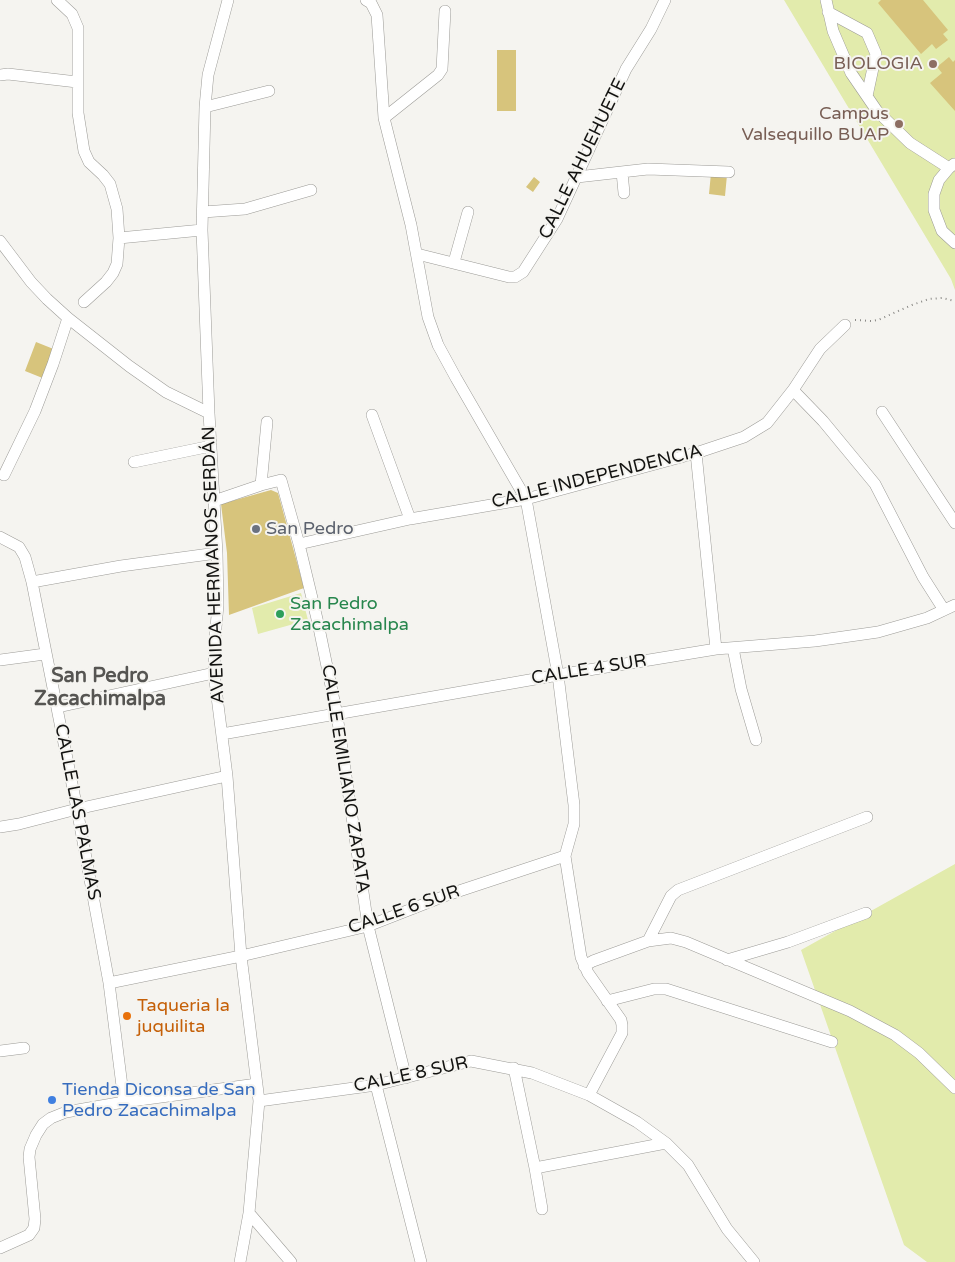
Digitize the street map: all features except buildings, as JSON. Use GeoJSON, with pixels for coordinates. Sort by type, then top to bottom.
{"type":"FeatureCollection","features":[{"type":"Feature","properties":{"kind":"street"},"geometry":{"type":"LineString","coordinates":[[57,0],[72,14],[78,28],[78,114],[84,151],[89,162],[110,184],[117,209],[119,238],[117,264],[113,273],[84,302]]}},
{"type":"Feature","properties":{"kind":"street","name":"AVENIDA HERMANOS SERDÁN"},"geometry":{"type":"LineString","coordinates":[[228,0],[210,62],[205,107],[202,230],[217,552],[218,605],[214,673],[227,776],[241,956],[258,1100],[249,1213],[240,1262]]}},
{"type":"Feature","properties":{"kind":"street"},"geometry":{"type":"LineString","coordinates":[[366,0],[371,3],[377,15],[384,118],[417,254],[426,309],[438,344],[460,386],[526,499],[558,675],[574,811],[572,834],[565,856],[584,966],[621,1020],[622,1033],[588,1095]]}},
{"type":"Feature","properties":{"kind":"street","name":"CALLE AHUEHUETE"},"geometry":{"type":"LineString","coordinates":[[417,254],[509,276],[519,276],[530,263],[556,219],[624,74],[651,29],[665,0]]}},
{"type":"Feature","properties":{"kind":"street"},"geometry":{"type":"LineString","coordinates":[[826,0],[833,30],[851,73],[877,111],[910,143],[952,166],[939,180],[936,187],[934,210],[936,221],[942,231],[955,243]]}},
{"type":"Feature","properties":{"kind":"street"},"geometry":{"type":"LineString","coordinates":[[384,118],[442,69],[445,10]]}},
{"type":"Feature","properties":{"kind":"street"},"geometry":{"type":"LineString","coordinates":[[828,12],[867,33],[876,54],[867,96]]}},
{"type":"Feature","properties":{"kind":"street"},"geometry":{"type":"LineString","coordinates":[[0,75],[8,74],[78,82]]}},
{"type":"Feature","properties":{"kind":"street"},"geometry":{"type":"LineString","coordinates":[[205,107],[269,90]]}},
{"type":"Feature","properties":{"kind":"street"},"geometry":{"type":"LineString","coordinates":[[577,177],[648,169],[729,172]]}},
{"type":"Feature","properties":{"kind":"street"},"geometry":{"type":"LineString","coordinates":[[622,172],[624,193]]}},
{"type":"Feature","properties":{"kind":"street"},"geometry":{"type":"LineString","coordinates":[[203,212],[245,209],[311,190]]}},
{"type":"Feature","properties":{"kind":"street"},"geometry":{"type":"LineString","coordinates":[[454,262],[468,212]]}},
{"type":"Feature","properties":{"kind":"street"},"geometry":{"type":"LineString","coordinates":[[119,238],[202,230]]}},
{"type":"Feature","properties":{"kind":"street"},"geometry":{"type":"LineString","coordinates":[[0,241],[31,282],[68,318],[129,366],[166,392],[210,413]]}},
{"type":"Feature","properties":{"kind":"street"},"geometry":{"type":"LineString","coordinates":[[4,475],[35,411],[68,318]]}},
{"type":"Feature","properties":{"kind":"street","name":"CALLE INDEPENDENCIA"},"geometry":{"type":"LineString","coordinates":[[299,544],[410,519],[526,499],[696,453],[744,437],[767,423],[793,390],[820,349],[845,325]]}},
{"type":"Feature","properties":{"kind":"street"},"geometry":{"type":"LineString","coordinates":[[793,390],[823,421],[875,484],[923,577],[944,610]]}},
{"type":"Feature","properties":{"kind":"street"},"geometry":{"type":"LineString","coordinates":[[882,412],[955,523]]}},
{"type":"Feature","properties":{"kind":"street"},"geometry":{"type":"LineString","coordinates":[[372,415],[410,519]]}},
{"type":"Feature","properties":{"kind":"street"},"geometry":{"type":"LineString","coordinates":[[214,501],[261,485],[267,422]]}},
{"type":"Feature","properties":{"kind":"street"},"geometry":{"type":"LineString","coordinates":[[134,462],[211,446]]}},
{"type":"Feature","properties":{"kind":"street"},"geometry":{"type":"LineString","coordinates":[[696,453],[716,650]]}},
{"type":"Feature","properties":{"kind":"street","name":"CALLE EMILIANO ZAPATA"},"geometry":{"type":"LineString","coordinates":[[261,485],[280,480],[299,544],[337,715],[368,926],[406,1078]]}},
{"type":"Feature","properties":{"kind":"street","name":"CALLE LAS PALMAS"},"geometry":{"type":"LineString","coordinates":[[0,537],[19,547],[25,557],[32,582],[45,654],[58,707],[109,983],[124,1102]]}},
{"type":"Feature","properties":{"kind":"street"},"geometry":{"type":"LineString","coordinates":[[32,582],[121,566],[217,552]]}},
{"type":"Feature","properties":{"kind":"street","name":"CALLE 4 SUR"},"geometry":{"type":"LineString","coordinates":[[222,734],[558,675],[716,650],[815,641],[878,632],[919,621],[955,605]]}},
{"type":"Feature","properties":{"kind":"street"},"geometry":{"type":"LineString","coordinates":[[733,648],[740,689],[756,740]]}},
{"type":"Feature","properties":{"kind":"street"},"geometry":{"type":"LineString","coordinates":[[0,660],[45,654]]}},
{"type":"Feature","properties":{"kind":"street"},"geometry":{"type":"LineString","coordinates":[[58,707],[214,673]]}},
{"type":"Feature","properties":{"kind":"street"},"geometry":{"type":"LineString","coordinates":[[0,826],[19,824],[77,809],[227,776]]}},
{"type":"Feature","properties":{"kind":"street"},"geometry":{"type":"LineString","coordinates":[[648,941],[671,896],[678,890],[867,817]]}},
{"type":"Feature","properties":{"kind":"street","name":"CALLE 6 SUR"},"geometry":{"type":"LineString","coordinates":[[109,983],[241,956],[368,926],[450,894],[565,856]]}},
{"type":"Feature","properties":{"kind":"street"},"geometry":{"type":"LineString","coordinates":[[727,960],[788,942],[866,913]]}},
{"type":"Feature","properties":{"kind":"street"},"geometry":{"type":"LineString","coordinates":[[584,966],[593,960],[648,941],[671,938],[850,1010],[885,1029],[919,1053],[955,1088]]}},
{"type":"Feature","properties":{"kind":"street"},"geometry":{"type":"LineString","coordinates":[[607,1001],[654,989],[666,989],[832,1042]]}},
{"type":"Feature","properties":{"kind":"street"},"geometry":{"type":"LineString","coordinates":[[0,1051],[24,1048]]}},
{"type":"Feature","properties":{"kind":"street","name":"CALLE 8 SUR"},"geometry":{"type":"LineString","coordinates":[[258,1100],[376,1085],[471,1061],[532,1073],[588,1095],[637,1122],[666,1143],[688,1165],[727,1229],[754,1262]]}},
{"type":"Feature","properties":{"kind":"street"},"geometry":{"type":"LineString","coordinates":[[514,1068],[542,1209]]}},
{"type":"Feature","properties":{"kind":"street"},"geometry":{"type":"LineString","coordinates":[[0,1248],[29,1235],[34,1228],[35,1220],[29,1157],[32,1142],[43,1124],[57,1114],[124,1102],[257,1084]]}},
{"type":"Feature","properties":{"kind":"street"},"geometry":{"type":"LineString","coordinates":[[376,1085],[421,1262]]}},
{"type":"Feature","properties":{"kind":"street"},"geometry":{"type":"LineString","coordinates":[[535,1168],[666,1143]]}},
{"type":"Feature","properties":{"kind":"street"},"geometry":{"type":"LineString","coordinates":[[249,1213],[291,1262]]}},
{"type":"Feature","properties":{"kind":"path"},"geometry":{"type":"LineString","coordinates":[[845,325],[852,320],[878,320],[929,299],[942,298],[955,301]]}},
{"type":"Feature","properties":{"kind":"green space","name":"Campus Valsequillo BUAP"},"geometry":{"type":"Polygon","coordinates":[[[784,0],[955,0],[955,290],[951,279],[784,0]]]}},
{"type":"Feature","properties":{"kind":"green space","name":"San Pedro Zacachimalpa"},"geometry":{"type":"Polygon","coordinates":[[[301,593],[308,620],[258,634],[252,608],[301,593]]]}},
{"type":"Feature","properties":{"kind":"green space"},"geometry":{"type":"Polygon","coordinates":[[[955,864],[955,1262],[927,1262],[904,1245],[801,950],[955,864]]]}},
{"type":"Feature","properties":{"kind":"place","name":"BIOLOGIA"},"geometry":{"type":"Point","coordinates":[933,64]}},
{"type":"Feature","properties":{"kind":"place","name":"Campus Valsequillo BUAP"},"geometry":{"type":"Point","coordinates":[899,124]}},
{"type":"Feature","properties":{"kind":"place","name":"San Pedro"},"geometry":{"type":"Point","coordinates":[256,529]}},
{"type":"Feature","properties":{"kind":"place","name":"San Pedro Zacachimalpa"},"geometry":{"type":"Point","coordinates":[280,614]}},
{"type":"Feature","properties":{"kind":"place","name":"Taqueria la juquilita"},"geometry":{"type":"Point","coordinates":[127,1016]}},
{"type":"Feature","properties":{"kind":"place","name":"Tienda Diconsa de San Pedro Zacachimalpa"},"geometry":{"type":"Point","coordinates":[52,1100]}},
{"type":"Feature","properties":{"kind":"district","name":"San Pedro Zacachimalpa"},"geometry":{"type":"Point","coordinates":[100,688]}}]}
